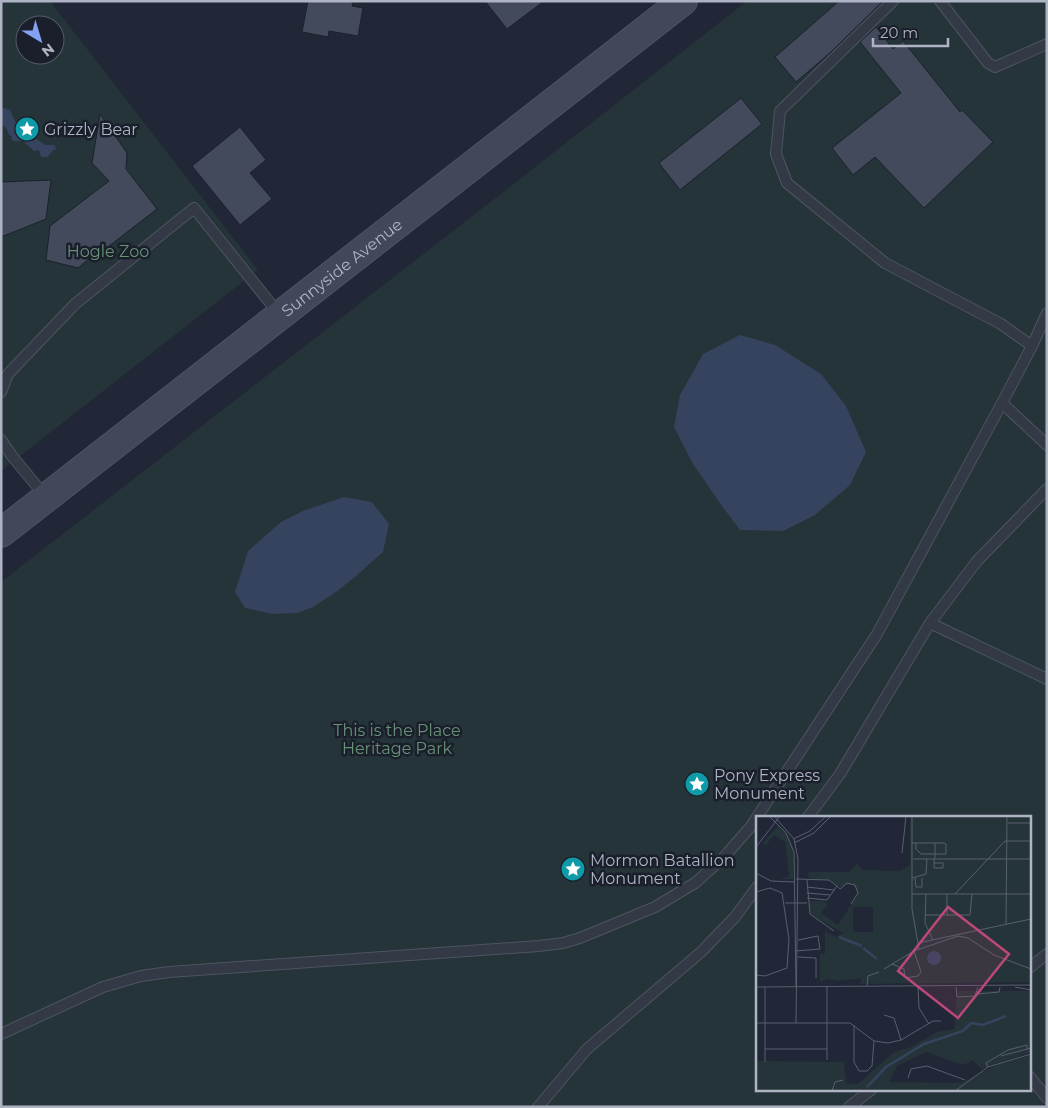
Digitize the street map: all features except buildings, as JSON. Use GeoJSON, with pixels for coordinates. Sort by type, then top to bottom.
{"type":"FeatureCollection","features":[{"type":"Feature","properties":{"kind":"main road","name":"Sunnyside Avenue"},"geometry":{"type":"LineString","coordinates":[[1,533],[682,1]]}},
{"type":"Feature","properties":{"kind":"lane"},"geometry":{"type":"LineString","coordinates":[[893,1],[780,112],[776,154],[786,183],[885,263],[1001,324],[1032,346]]}},
{"type":"Feature","properties":{"kind":"lane"},"geometry":{"type":"LineString","coordinates":[[940,1],[988,63],[995,66],[1047,44]]}},
{"type":"Feature","properties":{"kind":"lane"},"geometry":{"type":"LineString","coordinates":[[1,392],[8,374],[75,304],[194,208],[279,315]]}},
{"type":"Feature","properties":{"kind":"lane"},"geometry":{"type":"LineString","coordinates":[[758,816],[877,634],[1002,403],[1047,313]]}},
{"type":"Feature","properties":{"kind":"lane"},"geometry":{"type":"LineString","coordinates":[[1002,403],[1047,445]]}},
{"type":"Feature","properties":{"kind":"lane"},"geometry":{"type":"LineString","coordinates":[[1,440],[46,498]]}},
{"type":"Feature","properties":{"kind":"lane"},"geometry":{"type":"LineString","coordinates":[[809,816],[840,774],[930,623],[977,561],[1047,489]]}},
{"type":"Feature","properties":{"kind":"lane"},"geometry":{"type":"LineString","coordinates":[[930,623],[1047,679]]}},
{"type":"Feature","properties":{"kind":"lane"},"geometry":{"type":"LineString","coordinates":[[1,1034],[103,987],[141,976],[169,972],[563,943],[580,938],[655,907],[695,883],[725,856],[756,819]]}},
{"type":"Feature","properties":{"kind":"lane"},"geometry":{"type":"LineString","coordinates":[[538,1107],[587,1049],[701,952],[735,917],[756,888]]}},
{"type":"Feature","properties":{"kind":"lane"},"geometry":{"type":"LineString","coordinates":[[1030,967],[1047,954]]}},
{"type":"Feature","properties":{"kind":"lane"},"geometry":{"type":"LineString","coordinates":[[1030,1077],[1047,1098]]}},
{"type":"Feature","properties":{"kind":"lane"},"geometry":{"type":"LineString","coordinates":[[849,1107],[871,1090]]}},
{"type":"Feature","properties":{"kind":"green space","name":"Hogle Zoo"},"geometry":{"type":"Polygon","coordinates":[[[1,1],[50,1],[61,15],[15,15],[15,65],[65,65],[65,20],[258,270],[1,471],[1,1]]]}},
{"type":"Feature","properties":{"kind":"green space","name":"This is the Place Heritage Park"},"geometry":{"type":"Polygon","coordinates":[[[747,1],[1047,1],[1047,1107],[1,1107],[1,582],[747,1]]]}},
{"type":"Feature","properties":{"kind":"water"},"geometry":{"type":"Polygon","coordinates":[[[1,107],[10,110],[18,133],[25,135],[32,141],[37,139],[45,145],[55,145],[56,149],[48,157],[41,157],[39,150],[34,151],[23,141],[13,141],[12,136],[9,135],[7,129],[1,124],[1,107]]]}},
{"type":"Feature","properties":{"kind":"water"},"geometry":{"type":"Polygon","coordinates":[[[740,335],[775,345],[821,374],[846,406],[866,452],[850,485],[815,515],[783,531],[740,530],[693,464],[674,427],[680,395],[703,354],[740,335]]]}},
{"type":"Feature","properties":{"kind":"water"},"geometry":{"type":"Polygon","coordinates":[[[344,497],[372,502],[389,524],[383,552],[336,592],[313,607],[297,613],[273,614],[245,608],[235,592],[248,551],[281,522],[303,511],[344,497]]]}},
{"type":"Feature","properties":{"kind":"place","name":"Grizzly Bear"},"geometry":{"type":"Point","coordinates":[27,129]}},
{"type":"Feature","properties":{"kind":"place","name":"Pony Express Monument"},"geometry":{"type":"Point","coordinates":[697,784]}},
{"type":"Feature","properties":{"kind":"place","name":"Mormon Batallion Monument"},"geometry":{"type":"Point","coordinates":[573,869]}}]}
